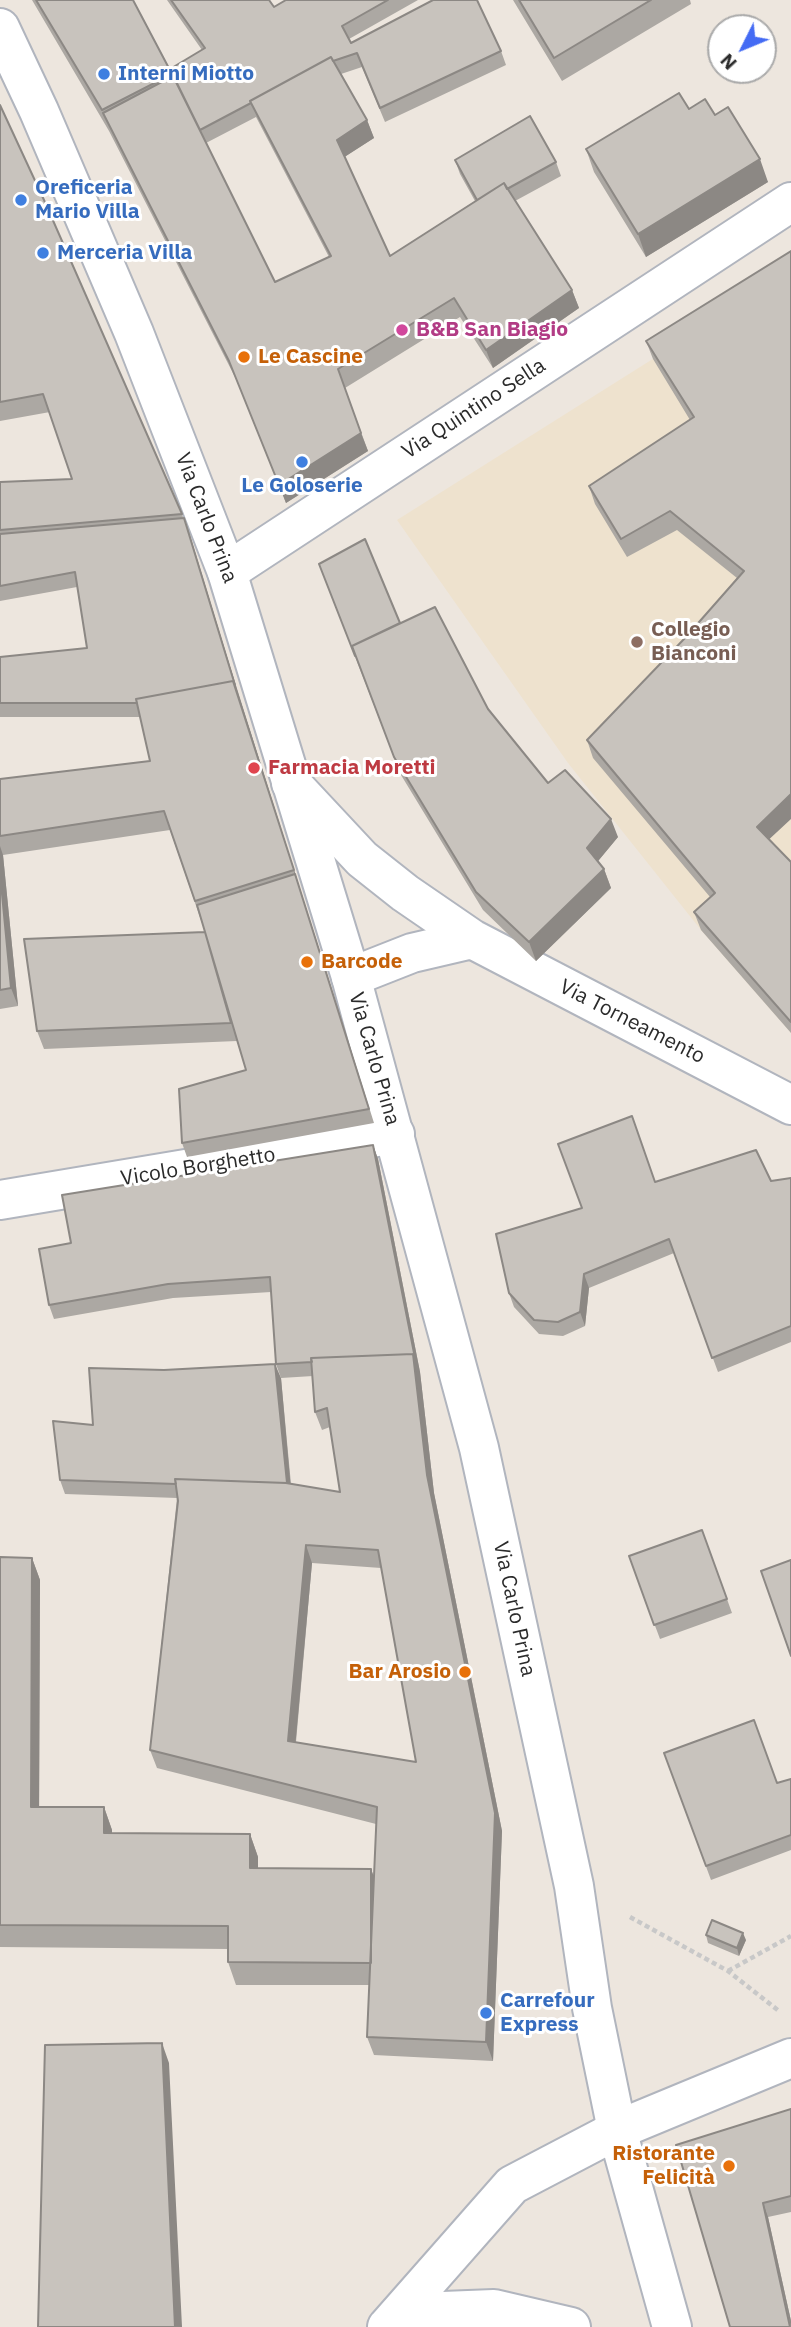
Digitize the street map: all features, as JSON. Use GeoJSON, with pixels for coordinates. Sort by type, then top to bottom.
{"type":"FeatureCollection","features":[{"type":"Feature","properties":{"kind":"street","name":"Via Carlo Prina"},"geometry":{"type":"LineString","coordinates":[[0,28],[39,111],[134,333],[227,572],[351,977],[479,1448],[574,1886],[592,2008],[617,2130],[644,2217],[672,2327]]}},
{"type":"Feature","properties":{"kind":"street","name":"Via Quintino Sella"},"geometry":{"type":"LineString","coordinates":[[227,572],[791,202]]}},
{"type":"Feature","properties":{"kind":"street","name":"Via Torneamento"},"geometry":{"type":"LineString","coordinates":[[291,783],[362,859],[405,893],[472,939],[791,1105]]}},
{"type":"Feature","properties":{"kind":"street"},"geometry":{"type":"LineString","coordinates":[[351,977],[412,953],[472,939]]}},
{"type":"Feature","properties":{"kind":"street","name":"Vicolo Borghetto"},"geometry":{"type":"LineString","coordinates":[[0,1200],[395,1134]]}},
{"type":"Feature","properties":{"kind":"street"},"geometry":{"type":"LineString","coordinates":[[387,2327],[512,2185],[617,2130],[791,2058]]}},
{"type":"Feature","properties":{"kind":"street"},"geometry":{"type":"LineString","coordinates":[[387,2327],[443,2311],[494,2309],[571,2327]]}},
{"type":"Feature","properties":{"kind":"path"},"geometry":{"type":"LineString","coordinates":[[574,1886],[728,1971],[782,2013]]}},
{"type":"Feature","properties":{"kind":"path"},"geometry":{"type":"LineString","coordinates":[[728,1971],[791,1936]]}},
{"type":"Feature","properties":{"kind":"shaded area","name":"Collegio Bianconi"},"geometry":{"type":"Polygon","coordinates":[[[791,272],[791,1033],[701,930],[568,763],[397,520],[791,272]]]}},
{"type":"Feature","properties":{"kind":"building"},"geometry":{"type":"Polygon","coordinates":[[[36,0],[133,0],[172,74],[102,110],[36,0]]]}},
{"type":"Feature","properties":{"kind":"building"},"geometry":{"type":"Polygon","coordinates":[[[171,0],[269,0],[274,7],[286,0],[388,0],[342,26],[351,43],[433,0],[477,0],[501,51],[380,108],[357,53],[333,61],[331,57],[200,130],[170,69],[205,48],[171,0]]]}},
{"type":"Feature","properties":{"kind":"building"},"geometry":{"type":"Polygon","coordinates":[[[519,0],[651,0],[554,58],[519,0]]]}},
{"type":"Feature","properties":{"kind":"building"},"geometry":{"type":"Polygon","coordinates":[[[331,57],[367,120],[337,140],[390,256],[504,183],[572,290],[486,350],[454,298],[338,369],[361,433],[279,485],[229,361],[103,113],[173,76],[275,282],[331,256],[250,101],[331,57]]]}},
{"type":"Feature","properties":{"kind":"building"},"geometry":{"type":"Polygon","coordinates":[[[679,93],[689,109],[705,99],[715,115],[728,107],[760,159],[638,234],[586,149],[679,93]]]}},
{"type":"Feature","properties":{"kind":"building"},"geometry":{"type":"Polygon","coordinates":[[[0,105],[182,514],[0,530],[0,482],[72,479],[43,394],[0,402],[0,105]]]}},
{"type":"Feature","properties":{"kind":"building"},"geometry":{"type":"Polygon","coordinates":[[[530,116],[556,162],[507,189],[504,183],[477,200],[455,160],[530,116]]]}},
{"type":"Feature","properties":{"kind":"building"},"geometry":{"type":"Polygon","coordinates":[[[791,251],[791,794],[757,827],[791,862],[791,1022],[694,912],[715,893],[587,740],[685,638],[744,571],[670,511],[621,539],[589,486],[694,417],[646,341],[791,251]]]}},
{"type":"Feature","properties":{"kind":"building"},"geometry":{"type":"Polygon","coordinates":[[[184,518],[235,685],[233,681],[136,699],[137,703],[0,703],[0,657],[87,648],[75,572],[0,586],[0,534],[184,518]]]}},
{"type":"Feature","properties":{"kind":"building"},"geometry":{"type":"Polygon","coordinates":[[[365,539],[400,623],[352,646],[355,656],[319,564],[365,539]]]}},
{"type":"Feature","properties":{"kind":"building"},"geometry":{"type":"Polygon","coordinates":[[[435,607],[488,709],[548,783],[565,770],[611,819],[587,848],[604,869],[529,942],[476,892],[394,757],[352,646],[435,607]]]}},
{"type":"Feature","properties":{"kind":"building"},"geometry":{"type":"Polygon","coordinates":[[[233,681],[294,870],[195,901],[164,811],[0,836],[0,779],[150,761],[136,699],[233,681]]]}},
{"type":"Feature","properties":{"kind":"building"},"geometry":{"type":"Polygon","coordinates":[[[0,873],[11,988],[0,990],[0,873]]]}},
{"type":"Feature","properties":{"kind":"building"},"geometry":{"type":"Polygon","coordinates":[[[295,874],[369,1109],[182,1143],[179,1089],[246,1070],[197,905],[295,874]]]}},
{"type":"Feature","properties":{"kind":"building"},"geometry":{"type":"Polygon","coordinates":[[[205,932],[231,1023],[37,1031],[24,939],[205,932]]]}},
{"type":"Feature","properties":{"kind":"building"},"geometry":{"type":"Polygon","coordinates":[[[632,1116],[655,1182],[756,1150],[771,1181],[791,1178],[791,1326],[712,1358],[669,1239],[584,1274],[580,1312],[558,1322],[534,1320],[509,1293],[496,1234],[582,1208],[558,1144],[632,1116]]]}},
{"type":"Feature","properties":{"kind":"building"},"geometry":{"type":"Polygon","coordinates":[[[373,1145],[415,1358],[413,1354],[311,1358],[312,1362],[276,1364],[270,1277],[168,1284],[49,1305],[39,1249],[71,1243],[62,1195],[373,1145]]]}},
{"type":"Feature","properties":{"kind":"building"},"geometry":{"type":"Polygon","coordinates":[[[413,1354],[427,1475],[495,1813],[486,2042],[367,2037],[377,1807],[150,1750],[178,1501],[175,1479],[286,1483],[340,1492],[327,1408],[315,1412],[311,1358],[413,1354]],[[306,1545],[288,1741],[416,1762],[378,1550],[306,1545]]]}},
{"type":"Feature","properties":{"kind":"building"},"geometry":{"type":"Polygon","coordinates":[[[275,1364],[287,1483],[175,1479],[176,1484],[60,1480],[53,1421],[93,1425],[89,1368],[164,1370],[275,1364]]]}},
{"type":"Feature","properties":{"kind":"building"},"geometry":{"type":"Polygon","coordinates":[[[702,1530],[727,1599],[654,1625],[629,1556],[702,1530]]]}},
{"type":"Feature","properties":{"kind":"building"},"geometry":{"type":"Polygon","coordinates":[[[0,1557],[32,1558],[31,1807],[104,1807],[104,1833],[250,1834],[250,1868],[371,1869],[371,1963],[228,1962],[228,1926],[0,1925],[0,1557]]]}},
{"type":"Feature","properties":{"kind":"building"},"geometry":{"type":"Polygon","coordinates":[[[791,1560],[791,1656],[761,1571],[791,1560]]]}},
{"type":"Feature","properties":{"kind":"building"},"geometry":{"type":"Polygon","coordinates":[[[754,1720],[777,1783],[791,1779],[791,1835],[706,1866],[664,1753],[754,1720]]]}},
{"type":"Feature","properties":{"kind":"building"},"geometry":{"type":"Polygon","coordinates":[[[712,1920],[743,1933],[737,1948],[706,1935],[712,1920]]]}},
{"type":"Feature","properties":{"kind":"building"},"geometry":{"type":"Polygon","coordinates":[[[162,2043],[175,2327],[38,2327],[45,2045],[162,2043]]]}},
{"type":"Feature","properties":{"kind":"building"},"geometry":{"type":"Polygon","coordinates":[[[791,2109],[791,2196],[763,2203],[790,2327],[730,2327],[676,2145],[791,2109]]]}},
{"type":"Feature","properties":{"kind":"place","name":"Interni Miotto"},"geometry":{"type":"Point","coordinates":[104,74]}},
{"type":"Feature","properties":{"kind":"place","name":"Oreficeria Mario Villa"},"geometry":{"type":"Point","coordinates":[21,200]}},
{"type":"Feature","properties":{"kind":"place","name":"Merceria Villa"},"geometry":{"type":"Point","coordinates":[43,253]}},
{"type":"Feature","properties":{"kind":"place","name":"B&B San Biagio"},"geometry":{"type":"Point","coordinates":[402,330]}},
{"type":"Feature","properties":{"kind":"place","name":"Le Cascine"},"geometry":{"type":"Point","coordinates":[244,357]}},
{"type":"Feature","properties":{"kind":"place","name":"Le Goloserie"},"geometry":{"type":"Point","coordinates":[302,462]}},
{"type":"Feature","properties":{"kind":"place","name":"Collegio Bianconi"},"geometry":{"type":"Point","coordinates":[637,642]}},
{"type":"Feature","properties":{"kind":"place","name":"Farmacia Moretti"},"geometry":{"type":"Point","coordinates":[254,768]}},
{"type":"Feature","properties":{"kind":"place","name":"Barcode"},"geometry":{"type":"Point","coordinates":[307,962]}},
{"type":"Feature","properties":{"kind":"place","name":"Bar Arosio"},"geometry":{"type":"Point","coordinates":[465,1672]}},
{"type":"Feature","properties":{"kind":"place","name":"Carrefour Express"},"geometry":{"type":"Point","coordinates":[486,2013]}},
{"type":"Feature","properties":{"kind":"place","name":"Ristorante Felicità"},"geometry":{"type":"Point","coordinates":[729,2166]}}]}
